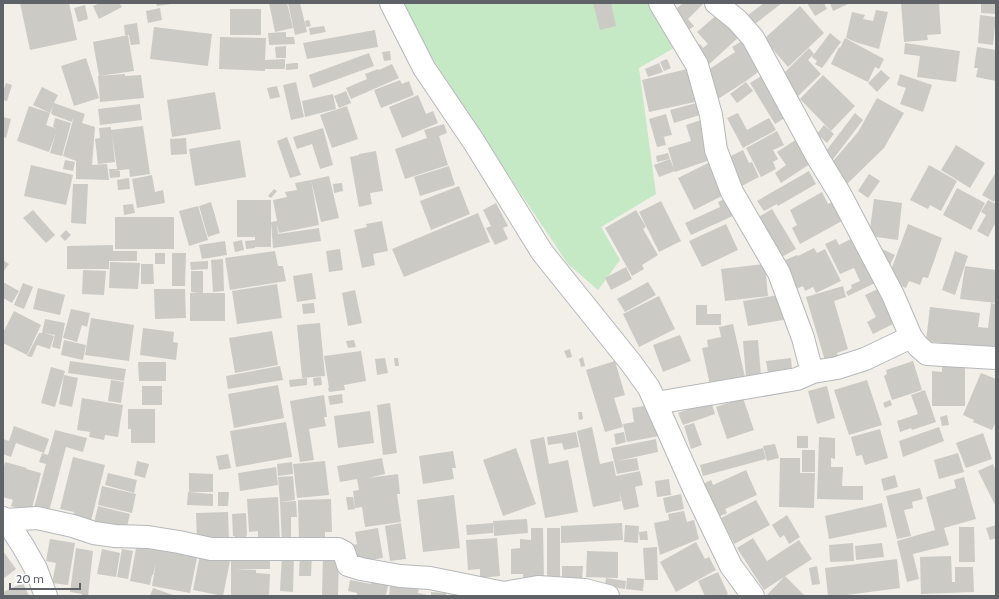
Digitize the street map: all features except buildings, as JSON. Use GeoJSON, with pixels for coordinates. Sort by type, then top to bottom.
{"type":"FeatureCollection","features":[{"type":"Feature","properties":{"kind":"street"},"geometry":{"type":"LineString","coordinates":[[391,3],[424,68],[474,142],[542,252],[631,363],[649,388],[695,491],[731,566],[753,596]]}},
{"type":"Feature","properties":{"kind":"street"},"geometry":{"type":"LineString","coordinates":[[660,3],[697,65],[711,115],[716,150],[732,192],[779,273],[803,338],[813,372]]}},
{"type":"Feature","properties":{"kind":"street"},"geometry":{"type":"LineString","coordinates":[[716,3],[736,20],[753,38],[818,158],[840,194],[892,295],[911,337],[918,346],[927,354],[996,358]]}},
{"type":"Feature","properties":{"kind":"street"},"geometry":{"type":"LineString","coordinates":[[656,403],[797,378],[813,372],[837,368],[865,360],[911,337]]}},
{"type":"Feature","properties":{"kind":"street"},"geometry":{"type":"LineString","coordinates":[[4,519],[37,518],[101,534],[148,537],[211,549],[338,549],[344,552],[348,565],[360,569],[400,576],[430,578],[504,592],[538,587],[585,590],[608,596]]}},
{"type":"Feature","properties":{"kind":"street"},"geometry":{"type":"LineString","coordinates":[[4,519],[23,546],[36,569],[46,596]]}},
{"type":"Feature","properties":{"kind":"green space"},"geometry":{"type":"Polygon","coordinates":[[[402,3],[652,3],[681,44],[639,68],[656,194],[601,227],[620,260],[598,290],[568,264],[480,133],[414,29],[402,3]]]}}]}
